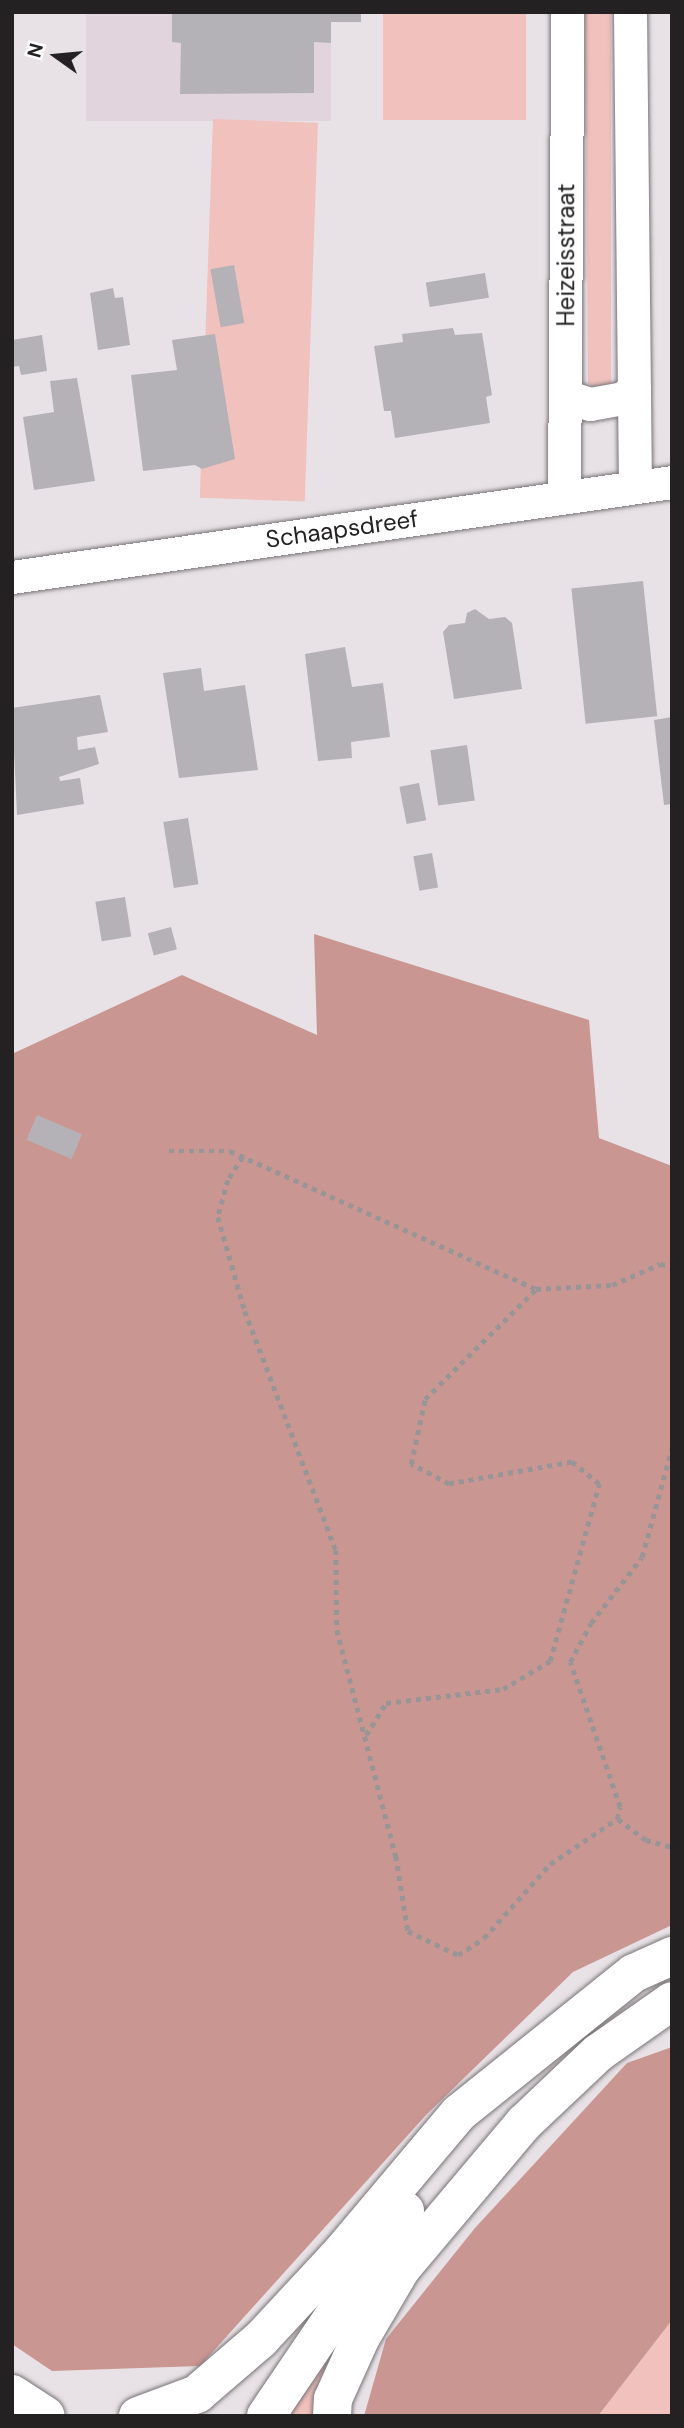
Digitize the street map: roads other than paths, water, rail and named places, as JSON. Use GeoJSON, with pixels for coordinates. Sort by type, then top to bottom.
{"type":"FeatureCollection","features":[{"type":"Feature","properties":{"kind":"highway"},"geometry":{"type":"LineString","coordinates":[[138,2416],[197,2394],[261,2339],[341,2253],[459,2113],[507,2079],[634,1973],[672,1956]]}},
{"type":"Feature","properties":{"kind":"highway"},"geometry":{"type":"LineString","coordinates":[[332,2416],[333,2399],[360,2337],[401,2269],[524,2123],[598,2053],[672,2001]]}},
{"type":"Feature","properties":{"kind":"highway"},"geometry":{"type":"LineString","coordinates":[[266,2416],[401,2216],[507,2079]]}},
{"type":"Feature","properties":{"kind":"highway"},"geometry":{"type":"LineString","coordinates":[[12,2394],[47,2416]]}},
{"type":"Feature","properties":{"kind":"street","name":"Heizeisstraat"},"geometry":{"type":"LineString","coordinates":[[564,497],[567,12]]}},
{"type":"Feature","properties":{"kind":"street"},"geometry":{"type":"LineString","coordinates":[[630,12],[635,485]]}},
{"type":"Feature","properties":{"kind":"street"},"geometry":{"type":"LineString","coordinates":[[565,397],[590,404],[623,398],[634,388]]}},
{"type":"Feature","properties":{"kind":"street","name":"Schaapsdreef"},"geometry":{"type":"LineString","coordinates":[[12,577],[635,485],[672,482]]}}]}
